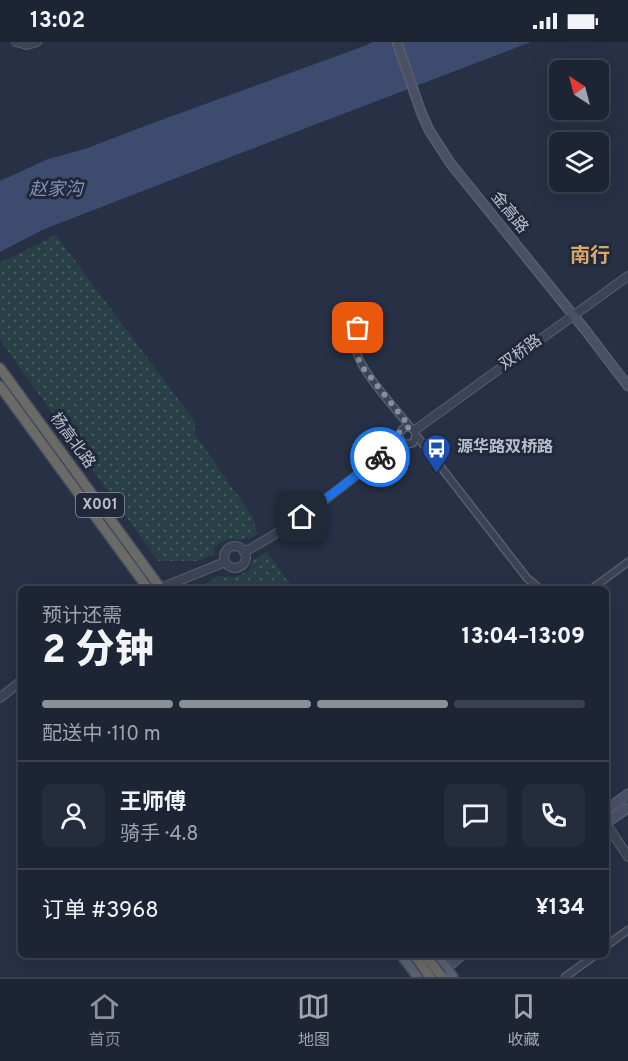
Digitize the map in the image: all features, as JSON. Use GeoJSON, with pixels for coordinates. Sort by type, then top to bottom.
{"type":"FeatureCollection","features":[{"type":"Feature","properties":{"kind":"highway","name":"杨高北路"},"geometry":{"type":"LineString","coordinates":[[0,368],[159,586]]}},
{"type":"Feature","properties":{"kind":"highway","name":"杨高北路"},"geometry":{"type":"LineString","coordinates":[[0,386],[146,586]]}},
{"type":"Feature","properties":{"kind":"highway"},"geometry":{"type":"LineString","coordinates":[[416,958],[430,977]]}},
{"type":"Feature","properties":{"kind":"highway"},"geometry":{"type":"LineString","coordinates":[[428,958],[448,974]]}},
{"type":"Feature","properties":{"kind":"main road","name":"金高路"},"geometry":{"type":"LineString","coordinates":[[397,42],[421,112],[439,147],[628,386]]}},
{"type":"Feature","properties":{"kind":"main road"},"geometry":{"type":"LineString","coordinates":[[609,808],[628,794]]}},
{"type":"Feature","properties":{"kind":"main road"},"geometry":{"type":"LineString","coordinates":[[609,821],[628,808]]}},
{"type":"Feature","properties":{"kind":"main road"},"geometry":{"type":"LineString","coordinates":[[404,958],[418,977],[440,958]]}},
{"type":"Feature","properties":{"kind":"main road"},"geometry":{"type":"LineString","coordinates":[[441,958],[448,974]]}},
{"type":"Feature","properties":{"kind":"main road"},"geometry":{"type":"LineString","coordinates":[[436,977],[448,974],[460,958]]}},
{"type":"Feature","properties":{"kind":"street"},"geometry":{"type":"LineString","coordinates":[[16,42],[27,45],[38,42]]}},
{"type":"Feature","properties":{"kind":"street","name":"双桥路"},"geometry":{"type":"LineString","coordinates":[[414,431],[628,276]]}},
{"type":"Feature","properties":{"kind":"street"},"geometry":{"type":"LineString","coordinates":[[363,316],[358,328],[356,348],[364,369],[527,578],[536,586]]}},
{"type":"Feature","properties":{"kind":"street"},"geometry":{"type":"LineString","coordinates":[[400,441],[400,430],[405,427],[414,431]]}},
{"type":"Feature","properties":{"kind":"street"},"geometry":{"type":"LineString","coordinates":[[400,441],[410,444],[415,441],[414,431]]}},
{"type":"Feature","properties":{"kind":"street"},"geometry":{"type":"LineString","coordinates":[[244,552],[273,537],[302,517],[400,441]]}},
{"type":"Feature","properties":{"kind":"street"},"geometry":{"type":"LineString","coordinates":[[230,547],[240,547],[244,552],[246,559],[240,567],[230,567],[225,562],[225,552],[230,547]]}},
{"type":"Feature","properties":{"kind":"street"},"geometry":{"type":"LineString","coordinates":[[168,586],[225,562]]}},
{"type":"Feature","properties":{"kind":"street"},"geometry":{"type":"LineString","coordinates":[[596,586],[628,562]]}},
{"type":"Feature","properties":{"kind":"street"},"geometry":{"type":"LineString","coordinates":[[0,698],[18,683]]}},
{"type":"Feature","properties":{"kind":"street"},"geometry":{"type":"LineString","coordinates":[[609,828],[628,856]]}},
{"type":"Feature","properties":{"kind":"street"},"geometry":{"type":"LineString","coordinates":[[609,944],[628,930]]}},
{"type":"Feature","properties":{"kind":"street"},"geometry":{"type":"LineString","coordinates":[[565,977],[591,958]]}},
{"type":"Feature","properties":{"kind":"shaded area"},"geometry":{"type":"Polygon","coordinates":[[[56,235],[196,423],[194,433],[253,517],[257,534],[253,537],[240,540],[228,539],[215,546],[214,554],[198,561],[158,561],[0,340],[0,263],[56,235]]]}},
{"type":"Feature","properties":{"kind":"shaded area"},"geometry":{"type":"Polygon","coordinates":[[[267,552],[292,586],[203,586],[218,576],[235,577],[250,570],[252,561],[267,552]]]}},
{"type":"Feature","properties":{"kind":"water","name":"赵家沟"},"geometry":{"type":"Polygon","coordinates":[[[373,42],[531,42],[42,230],[0,252],[0,181],[48,159],[85,149],[373,42]]]}},
{"type":"Feature","properties":{"kind":"way so far"},"geometry":{"type":"LineString","coordinates":[[358,328],[356,338],[358,358],[364,369],[410,427],[402,429],[399,433],[400,441],[380,457]]}},
{"type":"Feature","properties":{"kind":"place","name":"源华路双桥路"},"geometry":{"type":"Point","coordinates":[436,474]}},
{"type":"Feature","properties":{"kind":"district","name":"南行"},"geometry":{"type":"Point","coordinates":[590,257]}},
{"type":"Feature","properties":{"kind":"route"},"geometry":{"type":"LineString","coordinates":[[302,517],[380,457]]}}]}
